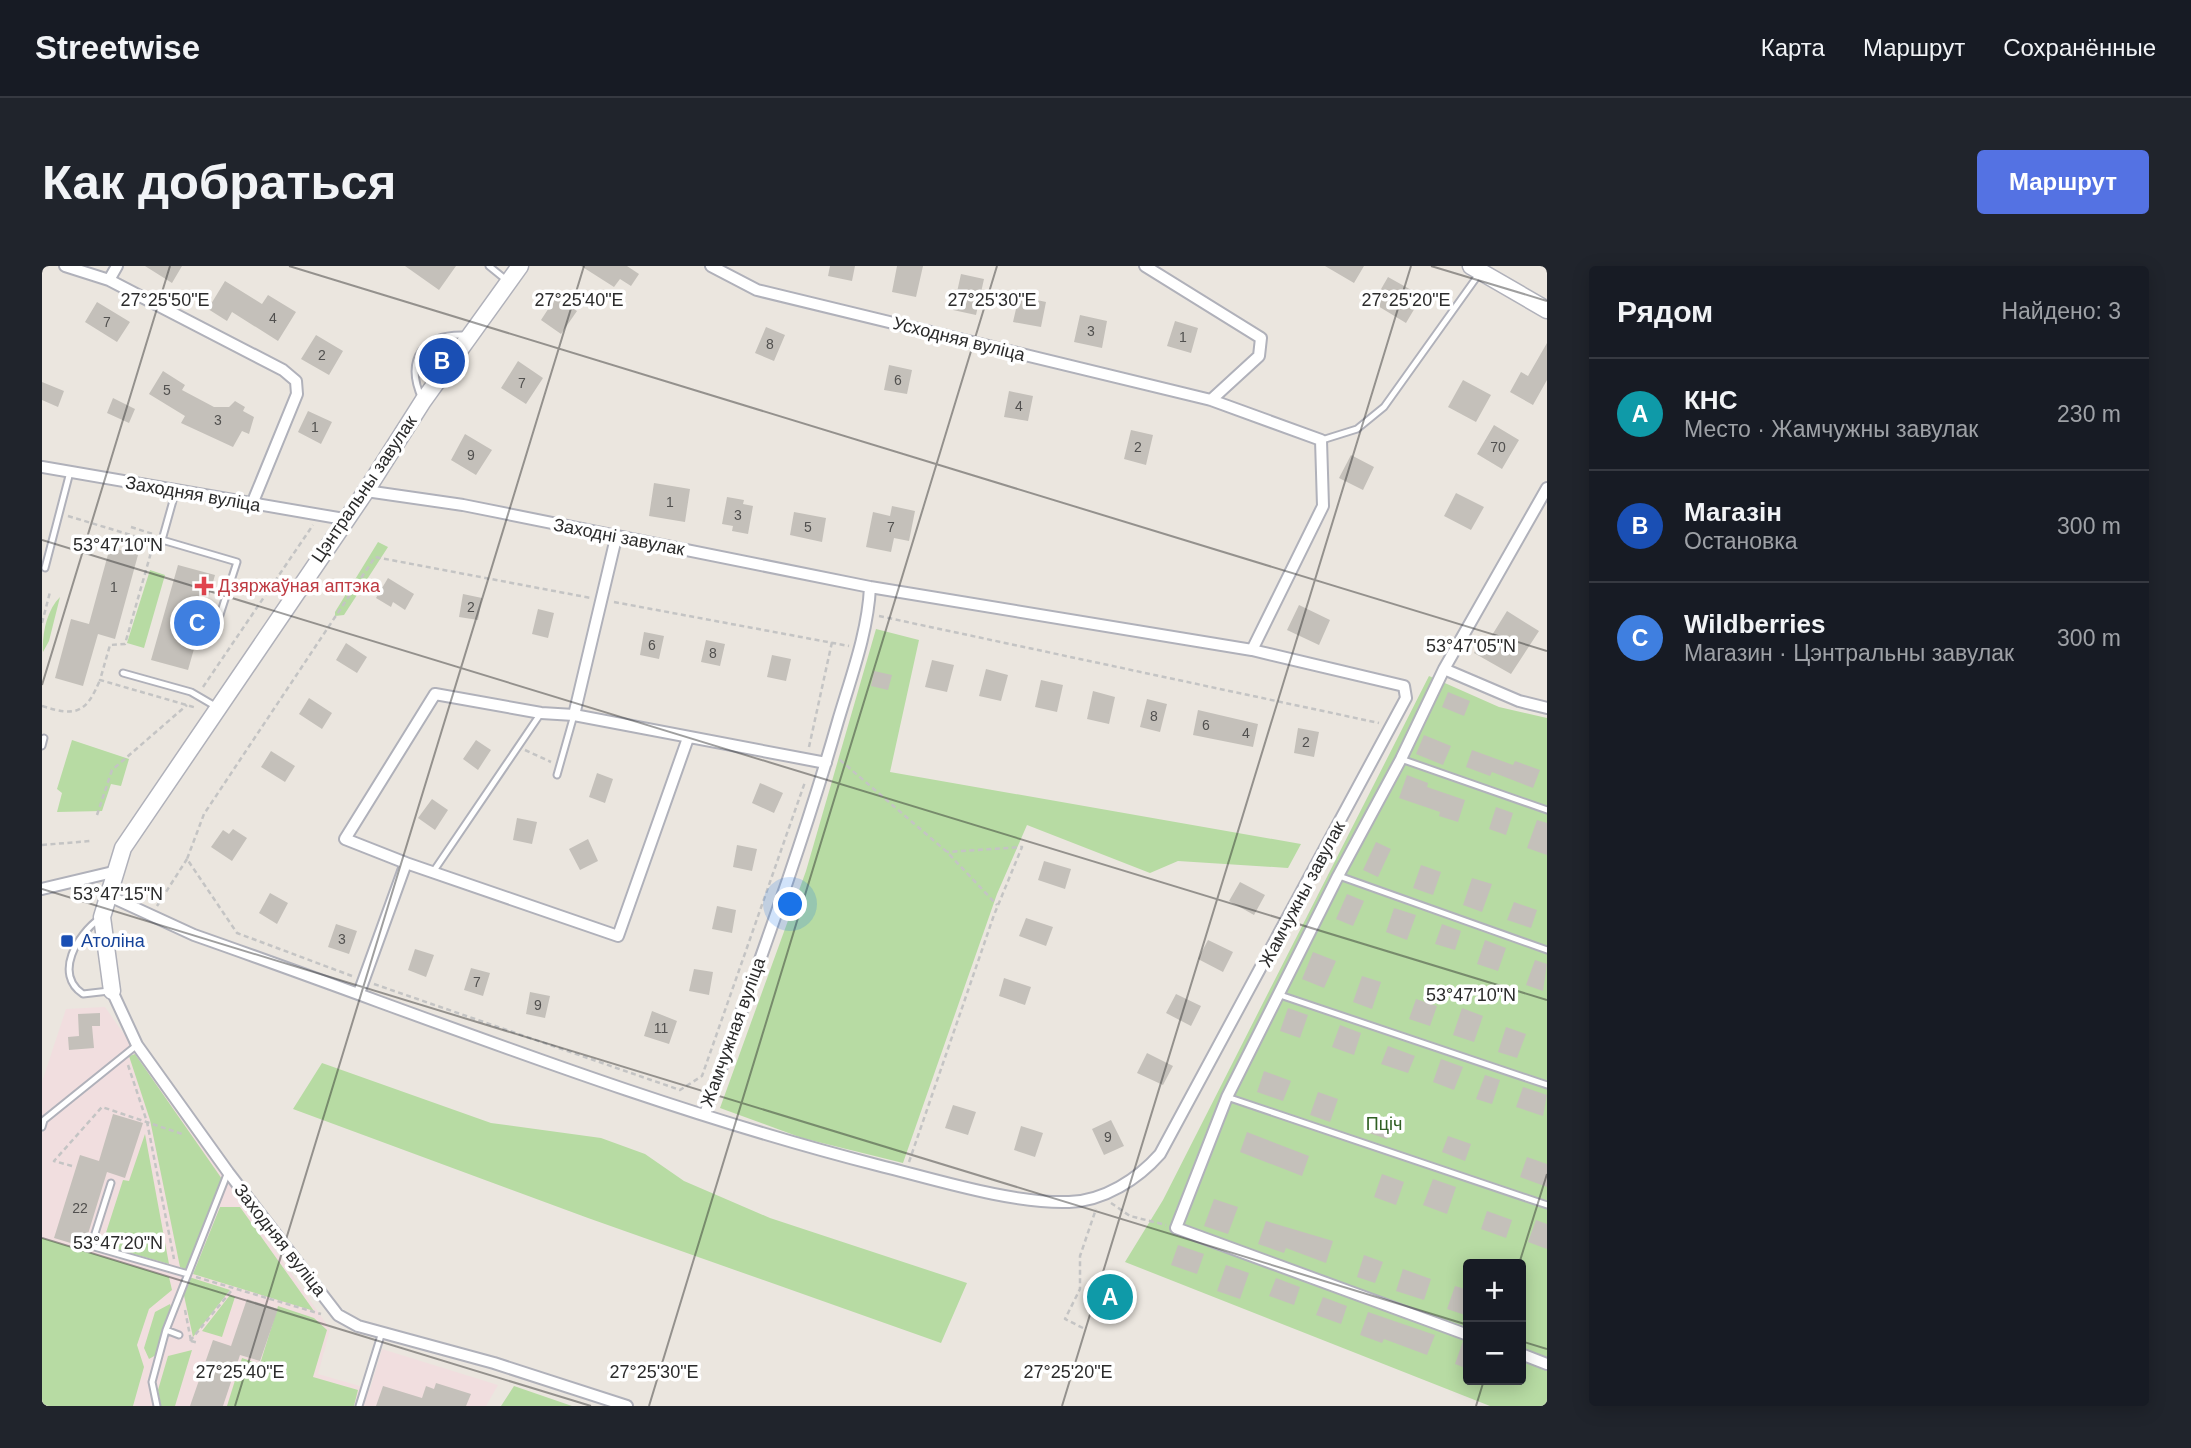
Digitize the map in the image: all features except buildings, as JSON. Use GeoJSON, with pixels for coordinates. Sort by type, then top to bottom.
{"type":"FeatureCollection","features":[{"type":"Feature","properties":{"kind":"street"},"geometry":{"type":"LineString","coordinates":[[65,266],[109,281],[283,370],[296,380],[297,394],[252,504]]}},
{"type":"Feature","properties":{"kind":"street"},"geometry":{"type":"LineString","coordinates":[[109,281],[117,266]]}},
{"type":"Feature","properties":{"kind":"street","name":"Цэнтральны завулак"},"geometry":{"type":"LineString","coordinates":[[107,895],[122,848],[139,821],[344,519],[366,491],[423,401],[520,266]]}},
{"type":"Feature","properties":{"kind":"street","name":"Усходняя вуліца"},"geometry":{"type":"LineString","coordinates":[[711,266],[757,290],[1211,400],[1321,440]]}},
{"type":"Feature","properties":{"kind":"street"},"geometry":{"type":"LineString","coordinates":[[1145,266],[1261,338],[1259,356],[1211,400]]}},
{"type":"Feature","properties":{"kind":"street"},"geometry":{"type":"LineString","coordinates":[[1476,269],[1547,310]]}},
{"type":"Feature","properties":{"kind":"street"},"geometry":{"type":"LineString","coordinates":[[1252,650],[1323,506],[1321,440]]}},
{"type":"Feature","properties":{"kind":"street","name":"Заходняя вуліца"},"geometry":{"type":"LineString","coordinates":[[42,467],[344,519]]}},
{"type":"Feature","properties":{"kind":"street"},"geometry":{"type":"LineString","coordinates":[[1463,1333],[1176,1228],[1227,1097],[1338,876],[1401,760],[1444,669],[1547,488]]}},
{"type":"Feature","properties":{"kind":"street","name":"Заходні завулак"},"geometry":{"type":"LineString","coordinates":[[366,491],[463,505],[870,587]]}},
{"type":"Feature","properties":{"kind":"street"},"geometry":{"type":"LineString","coordinates":[[574,715],[617,538]]}},
{"type":"Feature","properties":{"kind":"street","name":"Жамчужны завулак"},"geometry":{"type":"LineString","coordinates":[[705,1114],[778,1139],[1022,1199],[1073,1202],[1100,1196],[1127,1183],[1160,1154],[1406,698],[1404,686],[1252,650],[870,587]]}},
{"type":"Feature","properties":{"kind":"street","name":"Жамчужная вуліца"},"geometry":{"type":"LineString","coordinates":[[107,895],[194,935],[705,1114],[784,892],[830,751],[869,613],[870,587]]}},
{"type":"Feature","properties":{"kind":"street"},"geometry":{"type":"LineString","coordinates":[[1444,669],[1519,701],[1547,708]]}},
{"type":"Feature","properties":{"kind":"street"},"geometry":{"type":"LineString","coordinates":[[688,738],[618,936],[405,863],[345,839],[435,694],[541,713],[574,715],[688,738],[807,757],[826,763]]}},
{"type":"Feature","properties":{"kind":"street"},"geometry":{"type":"LineString","coordinates":[[359,993],[405,863]]}},
{"type":"Feature","properties":{"kind":"street"},"geometry":{"type":"LineString","coordinates":[[42,889],[114,872]]}},
{"type":"Feature","properties":{"kind":"street","name":"Заходняя вуліца"},"geometry":{"type":"LineString","coordinates":[[107,895],[102,917],[104,953],[112,991],[137,1045],[228,1172],[338,1315],[358,1326],[494,1363],[627,1406]]}},
{"type":"Feature","properties":{"kind":"street"},"geometry":{"type":"LineString","coordinates":[[1526,1356],[1547,1364]]}},
{"type":"Feature","properties":{"kind":"lane"},"geometry":{"type":"LineString","coordinates":[[489,266],[508,282]]}},
{"type":"Feature","properties":{"kind":"lane"},"geometry":{"type":"LineString","coordinates":[[1321,440],[1357,429],[1384,407],[1476,269]]}},
{"type":"Feature","properties":{"kind":"lane"},"geometry":{"type":"LineString","coordinates":[[423,401],[413,379],[415,363],[431,340],[447,334],[469,335]]}},
{"type":"Feature","properties":{"kind":"lane"},"geometry":{"type":"LineString","coordinates":[[45,568],[70,472]]}},
{"type":"Feature","properties":{"kind":"lane"},"geometry":{"type":"LineString","coordinates":[[176,491],[162,540],[237,562],[216,627]]}},
{"type":"Feature","properties":{"kind":"lane"},"geometry":{"type":"LineString","coordinates":[[123,673],[197,696],[218,708]]}},
{"type":"Feature","properties":{"kind":"lane"},"geometry":{"type":"LineString","coordinates":[[433,872],[541,713]]}},
{"type":"Feature","properties":{"kind":"lane"},"geometry":{"type":"LineString","coordinates":[[557,775],[574,715]]}},
{"type":"Feature","properties":{"kind":"lane"},"geometry":{"type":"LineString","coordinates":[[42,746],[44,738]]}},
{"type":"Feature","properties":{"kind":"lane"},"geometry":{"type":"LineString","coordinates":[[1401,760],[1547,810]]}},
{"type":"Feature","properties":{"kind":"lane"},"geometry":{"type":"LineString","coordinates":[[1338,876],[1547,950]]}},
{"type":"Feature","properties":{"kind":"lane"},"geometry":{"type":"LineString","coordinates":[[102,917],[81,937],[69,967],[73,984],[83,994],[112,991]]}},
{"type":"Feature","properties":{"kind":"lane"},"geometry":{"type":"LineString","coordinates":[[1280,995],[1547,1085]]}},
{"type":"Feature","properties":{"kind":"lane"},"geometry":{"type":"LineString","coordinates":[[42,1127],[44,1120],[137,1045]]}},
{"type":"Feature","properties":{"kind":"lane"},"geometry":{"type":"LineString","coordinates":[[1227,1097],[1547,1205]]}},
{"type":"Feature","properties":{"kind":"lane"},"geometry":{"type":"LineString","coordinates":[[157,1406],[152,1382],[166,1330],[228,1172]]}},
{"type":"Feature","properties":{"kind":"lane"},"geometry":{"type":"LineString","coordinates":[[111,1183],[91,1246],[188,1274]]}},
{"type":"Feature","properties":{"kind":"lane"},"geometry":{"type":"LineString","coordinates":[[166,1330],[179,1335]]}},
{"type":"Feature","properties":{"kind":"lane"},"geometry":{"type":"LineString","coordinates":[[359,1406],[382,1332]]}},
{"type":"Feature","properties":{"kind":"path"},"geometry":{"type":"LineString","coordinates":[[61,514],[154,542]]}},
{"type":"Feature","properties":{"kind":"path"},"geometry":{"type":"LineString","coordinates":[[97,815],[112,770],[197,696],[319,515]]}},
{"type":"Feature","properties":{"kind":"path"},"geometry":{"type":"LineString","coordinates":[[42,706],[60,712],[78,711],[90,704],[110,645],[125,644],[156,535],[131,527]]}},
{"type":"Feature","properties":{"kind":"path"},"geometry":{"type":"LineString","coordinates":[[374,557],[859,648]]}},
{"type":"Feature","properties":{"kind":"path"},"geometry":{"type":"LineString","coordinates":[[42,623],[50,592]]}},
{"type":"Feature","properties":{"kind":"path"},"geometry":{"type":"LineString","coordinates":[[869,613],[1393,726]]}},
{"type":"Feature","properties":{"kind":"path"},"geometry":{"type":"LineString","coordinates":[[807,757],[832,642]]}},
{"type":"Feature","properties":{"kind":"path"},"geometry":{"type":"LineString","coordinates":[[100,680],[187,705],[202,712]]}},
{"type":"Feature","properties":{"kind":"path"},"geometry":{"type":"LineString","coordinates":[[522,749],[559,766]]}},
{"type":"Feature","properties":{"kind":"path"},"geometry":{"type":"LineString","coordinates":[[830,751],[947,852],[998,906]]}},
{"type":"Feature","properties":{"kind":"path"},"geometry":{"type":"LineString","coordinates":[[42,845],[90,841]]}},
{"type":"Feature","properties":{"kind":"path"},"geometry":{"type":"LineString","coordinates":[[905,1172],[998,906],[1022,847],[947,852]]}},
{"type":"Feature","properties":{"kind":"path"},"geometry":{"type":"LineString","coordinates":[[152,915],[187,859]]}},
{"type":"Feature","properties":{"kind":"path"},"geometry":{"type":"LineString","coordinates":[[125,1055],[147,1122],[177,1270]]}},
{"type":"Feature","properties":{"kind":"path"},"geometry":{"type":"LineString","coordinates":[[72,1166],[54,1161],[102,1107],[205,1140]]}},
{"type":"Feature","properties":{"kind":"path"},"geometry":{"type":"LineString","coordinates":[[1083,1328],[1065,1319],[1080,1289],[1080,1256],[1100,1196],[1130,1216],[1176,1228]]}},
{"type":"Feature","properties":{"kind":"path"},"geometry":{"type":"LineString","coordinates":[[188,1274],[315,1314],[338,1315]]}},
{"type":"Feature","properties":{"kind":"path"},"geometry":{"type":"LineString","coordinates":[[182,1345],[191,1341],[232,1290]]}},
{"type":"Feature","properties":{"kind":"path"},"geometry":{"type":"LineString","coordinates":[[181,1292],[191,1341]]}},
{"type":"Feature","properties":{"kind":"path"},"geometry":{"type":"LineString","coordinates":[[191,1341],[200,1343]]}},
{"type":"Feature","properties":{"kind":"shaded area"},"geometry":{"type":"Polygon","coordinates":[[[105,1007],[330,1329],[318,1374],[370,1389],[382,1349],[498,1385],[486,1406],[42,1406],[42,1082],[66,1009],[105,1007]]]}},
{"type":"Feature","properties":{"kind":"green space"},"geometry":{"type":"Polygon","coordinates":[[[378,542],[388,547],[344,615],[335,616],[335,612],[378,542]]]}},
{"type":"Feature","properties":{"kind":"green space"},"geometry":{"type":"Polygon","coordinates":[[[150,570],[165,575],[144,648],[127,643],[150,570]]]}},
{"type":"Feature","properties":{"kind":"green space"},"geometry":{"type":"Polygon","coordinates":[[[60,597],[49,641],[43,652],[46,622],[60,597]]]}},
{"type":"Feature","properties":{"kind":"green space"},"geometry":{"type":"Polygon","coordinates":[[[876,629],[919,640],[890,772],[1301,844],[1288,868],[1178,861],[1150,873],[1027,825],[997,894],[903,1163],[802,1138],[720,1108],[806,871],[876,629]]]}},
{"type":"Feature","properties":{"kind":"green space","name":"Пціч"},"geometry":{"type":"Polygon","coordinates":[[[1429,676],[1499,707],[1547,718],[1547,1406],[1490,1406],[1125,1262],[1163,1200],[1429,676]]]}},
{"type":"Feature","properties":{"kind":"green space"},"geometry":{"type":"Polygon","coordinates":[[[72,740],[129,759],[121,786],[111,784],[102,811],[57,812],[62,793],[57,789],[72,740]]]}},
{"type":"Feature","properties":{"kind":"green space"},"geometry":{"type":"Polygon","coordinates":[[[135,1054],[222,1179],[187,1270],[180,1267],[150,1120],[129,1056],[135,1054]]]}},
{"type":"Feature","properties":{"kind":"green space"},"geometry":{"type":"Polygon","coordinates":[[[322,1063],[491,1123],[601,1138],[645,1154],[684,1181],[770,1218],[967,1283],[941,1343],[588,1218],[293,1109],[322,1063]]]}},
{"type":"Feature","properties":{"kind":"green space"},"geometry":{"type":"Polygon","coordinates":[[[145,1134],[169,1264],[102,1245],[123,1180],[129,1181],[145,1134]]]}},
{"type":"Feature","properties":{"kind":"green space"},"geometry":{"type":"Polygon","coordinates":[[[220,1207],[240,1207],[314,1311],[193,1274],[220,1207]]]}},
{"type":"Feature","properties":{"kind":"green space"},"geometry":{"type":"Polygon","coordinates":[[[42,1238],[169,1277],[172,1290],[149,1309],[137,1345],[144,1367],[133,1406],[42,1406],[42,1238]]]}},
{"type":"Feature","properties":{"kind":"green space"},"geometry":{"type":"Polygon","coordinates":[[[189,1277],[230,1290],[193,1337],[183,1291],[189,1277]]]}},
{"type":"Feature","properties":{"kind":"green space"},"geometry":{"type":"Polygon","coordinates":[[[230,1295],[235,1297],[222,1337],[202,1331],[230,1295]]]}},
{"type":"Feature","properties":{"kind":"green space"},"geometry":{"type":"Polygon","coordinates":[[[170,1304],[156,1355],[149,1359],[144,1348],[155,1312],[170,1304]]]}},
{"type":"Feature","properties":{"kind":"green space"},"geometry":{"type":"Polygon","coordinates":[[[278,1306],[314,1318],[327,1330],[313,1377],[358,1390],[354,1406],[227,1406],[242,1358],[260,1364],[278,1306]]]}},
{"type":"Feature","properties":{"kind":"green space"},"geometry":{"type":"Polygon","coordinates":[[[192,1350],[175,1406],[161,1406],[158,1390],[168,1356],[192,1350]]]}},
{"type":"Feature","properties":{"kind":"green space"},"geometry":{"type":"Polygon","coordinates":[[[514,1386],[572,1406],[501,1406],[514,1386]]]}},
{"type":"Feature","properties":{"kind":"place","name":"Магазін"},"geometry":{"type":"Point","coordinates":[442,361]}},
{"type":"Feature","properties":{"kind":"place","name":"Дзяржаўная аптэка"},"geometry":{"type":"Point","coordinates":[204,586]}},
{"type":"Feature","properties":{"kind":"place","name":"Wildberries"},"geometry":{"type":"Point","coordinates":[197,623]}},
{"type":"Feature","properties":{"kind":"place","name":"Атоліна"},"geometry":{"type":"Point","coordinates":[67,941]}},
{"type":"Feature","properties":{"kind":"place","name":"КНС"},"geometry":{"type":"Point","coordinates":[1110,1297]}}]}
